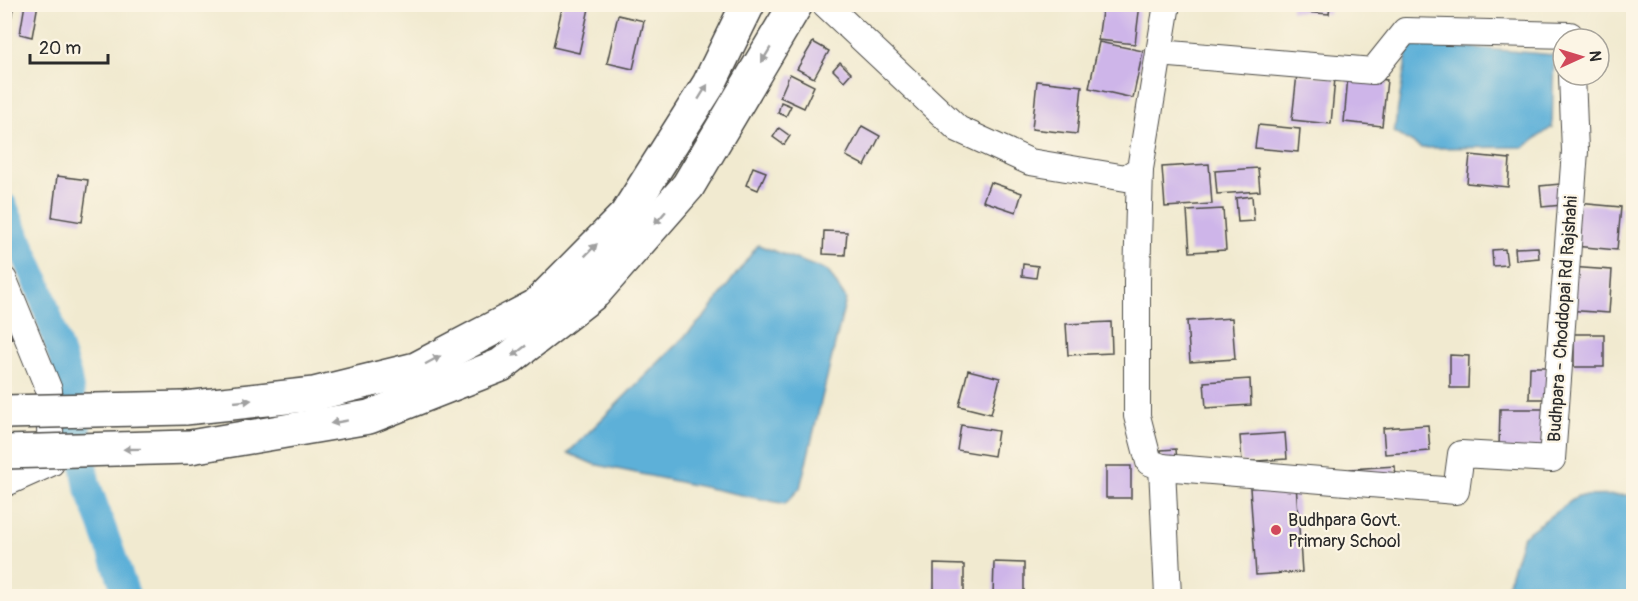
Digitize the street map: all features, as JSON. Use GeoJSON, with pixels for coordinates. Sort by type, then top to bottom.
{"type":"FeatureCollection","features":[{"type":"Feature","properties":{"kind":"main road"},"geometry":{"type":"LineString","coordinates":[[4,412],[185,408],[314,394],[416,369],[536,306],[626,215],[709,84],[748,4]]}},
{"type":"Feature","properties":{"kind":"main road"},"geometry":{"type":"LineString","coordinates":[[4,452],[190,447],[369,417],[501,365],[595,292],[688,186],[796,4]]}},
{"type":"Feature","properties":{"kind":"street"},"geometry":{"type":"LineString","coordinates":[[825,4],[958,129],[1030,162],[1126,178],[1140,169]]}},
{"type":"Feature","properties":{"kind":"street"},"geometry":{"type":"LineString","coordinates":[[1167,4],[1140,169],[1137,416],[1149,462],[1162,467],[1168,597]]}},
{"type":"Feature","properties":{"kind":"street"},"geometry":{"type":"LineString","coordinates":[[1159,53],[1372,71],[1405,31],[1551,35]]}},
{"type":"Feature","properties":{"kind":"street","name":"Budhpara - Choddopai Rd Rajshahi"},"geometry":{"type":"LineString","coordinates":[[1162,467],[1456,491],[1461,454],[1552,459],[1575,152],[1572,87]]}},
{"type":"Feature","properties":{"kind":"street"},"geometry":{"type":"LineString","coordinates":[[4,280],[49,390],[51,463],[4,484]]}},
{"type":"Feature","properties":{"kind":"water"},"geometry":{"type":"Polygon","coordinates":[[[1409,42],[1551,55],[1552,127],[1524,147],[1421,148],[1394,132],[1409,42]]]}},
{"type":"Feature","properties":{"kind":"water"},"geometry":{"type":"Polygon","coordinates":[[[758,245],[828,271],[846,299],[800,488],[785,504],[593,464],[568,453],[705,316],[758,245]]]}},
{"type":"Feature","properties":{"kind":"water"},"geometry":{"type":"Polygon","coordinates":[[[1633,495],[1633,596],[1504,596],[1523,536],[1578,496],[1633,495]]]}},
{"type":"Feature","properties":{"kind":"building"},"geometry":{"type":"Polygon","coordinates":[[[4,4],[14,4],[11,19],[4,18],[4,4]]]}},
{"type":"Feature","properties":{"kind":"building"},"geometry":{"type":"Polygon","coordinates":[[[25,4],[38,4],[32,37],[20,34],[25,4]]]}},
{"type":"Feature","properties":{"kind":"building"},"geometry":{"type":"Polygon","coordinates":[[[563,4],[590,4],[579,53],[553,47],[563,4]]]}},
{"type":"Feature","properties":{"kind":"building"},"geometry":{"type":"Polygon","coordinates":[[[871,4],[895,4],[895,8],[871,7],[871,4]]]}},
{"type":"Feature","properties":{"kind":"building"},"geometry":{"type":"Polygon","coordinates":[[[1103,4],[1140,4],[1135,44],[1098,40],[1103,4]]]}},
{"type":"Feature","properties":{"kind":"building"},"geometry":{"type":"Polygon","coordinates":[[[1385,4],[1404,4],[1404,8],[1385,6],[1385,4]]]}},
{"type":"Feature","properties":{"kind":"building"},"geometry":{"type":"Polygon","coordinates":[[[1291,5],[1330,5],[1329,14],[1291,11],[1291,5]]]}},
{"type":"Feature","properties":{"kind":"building"},"geometry":{"type":"Polygon","coordinates":[[[618,15],[644,21],[633,69],[607,63],[618,15]]]}},
{"type":"Feature","properties":{"kind":"building"},"geometry":{"type":"Polygon","coordinates":[[[813,42],[829,51],[814,78],[797,69],[813,42]]]}},
{"type":"Feature","properties":{"kind":"building"},"geometry":{"type":"Polygon","coordinates":[[[1099,42],[1143,51],[1133,98],[1089,88],[1099,42]]]}},
{"type":"Feature","properties":{"kind":"building"},"geometry":{"type":"Polygon","coordinates":[[[840,62],[851,73],[844,81],[833,70],[840,62]]]}},
{"type":"Feature","properties":{"kind":"building"},"geometry":{"type":"Polygon","coordinates":[[[790,74],[814,86],[804,108],[780,97],[790,74]]]}},
{"type":"Feature","properties":{"kind":"building"},"geometry":{"type":"Polygon","coordinates":[[[1297,74],[1335,78],[1331,124],[1292,120],[1297,74]]]}},
{"type":"Feature","properties":{"kind":"building"},"geometry":{"type":"Polygon","coordinates":[[[1348,76],[1387,80],[1382,126],[1344,122],[1348,76]]]}},
{"type":"Feature","properties":{"kind":"building"},"geometry":{"type":"Polygon","coordinates":[[[1037,81],[1082,86],[1077,134],[1032,129],[1037,81]]]}},
{"type":"Feature","properties":{"kind":"building"},"geometry":{"type":"Polygon","coordinates":[[[781,102],[791,106],[786,116],[778,113],[781,102]]]}},
{"type":"Feature","properties":{"kind":"building"},"geometry":{"type":"Polygon","coordinates":[[[1258,125],[1300,129],[1298,152],[1255,148],[1258,125]]]}},
{"type":"Feature","properties":{"kind":"building"},"geometry":{"type":"Polygon","coordinates":[[[862,126],[880,136],[865,166],[846,156],[862,126]]]}},
{"type":"Feature","properties":{"kind":"building"},"geometry":{"type":"Polygon","coordinates":[[[779,128],[790,136],[784,145],[773,137],[779,128]]]}},
{"type":"Feature","properties":{"kind":"building"},"geometry":{"type":"Polygon","coordinates":[[[1470,155],[1510,159],[1508,187],[1467,183],[1470,155]]]}},
{"type":"Feature","properties":{"kind":"building"},"geometry":{"type":"Polygon","coordinates":[[[1209,164],[1212,204],[1165,207],[1162,167],[1209,164]]]}},
{"type":"Feature","properties":{"kind":"building"},"geometry":{"type":"Polygon","coordinates":[[[753,167],[766,172],[758,190],[746,185],[753,167]]]}},
{"type":"Feature","properties":{"kind":"building"},"geometry":{"type":"Polygon","coordinates":[[[1258,168],[1260,191],[1217,194],[1215,171],[1258,168]]]}},
{"type":"Feature","properties":{"kind":"building"},"geometry":{"type":"Polygon","coordinates":[[[57,176],[88,180],[82,222],[52,217],[57,176]]]}},
{"type":"Feature","properties":{"kind":"building"},"geometry":{"type":"Polygon","coordinates":[[[990,182],[1022,193],[1016,212],[983,201],[990,182]]]}},
{"type":"Feature","properties":{"kind":"building"},"geometry":{"type":"Polygon","coordinates":[[[1560,184],[1562,205],[1542,207],[1540,186],[1560,184]]]}},
{"type":"Feature","properties":{"kind":"building"},"geometry":{"type":"Polygon","coordinates":[[[1252,196],[1254,221],[1238,222],[1236,198],[1252,196]]]}},
{"type":"Feature","properties":{"kind":"building"},"geometry":{"type":"Polygon","coordinates":[[[1577,203],[1621,207],[1617,250],[1574,246],[1577,203]]]}},
{"type":"Feature","properties":{"kind":"building"},"geometry":{"type":"Polygon","coordinates":[[[1223,209],[1226,250],[1190,252],[1187,211],[1223,209]]]}},
{"type":"Feature","properties":{"kind":"building"},"geometry":{"type":"Polygon","coordinates":[[[824,231],[847,232],[845,255],[823,254],[824,231]]]}},
{"type":"Feature","properties":{"kind":"building"},"geometry":{"type":"Polygon","coordinates":[[[1538,247],[1539,258],[1516,260],[1515,248],[1538,247]]]}},
{"type":"Feature","properties":{"kind":"building"},"geometry":{"type":"Polygon","coordinates":[[[1505,249],[1507,265],[1493,266],[1492,250],[1505,249]]]}},
{"type":"Feature","properties":{"kind":"building"},"geometry":{"type":"Polygon","coordinates":[[[1023,264],[1038,266],[1036,278],[1022,276],[1023,264]]]}},
{"type":"Feature","properties":{"kind":"building"},"geometry":{"type":"Polygon","coordinates":[[[1569,267],[1612,270],[1609,313],[1566,310],[1569,267]]]}},
{"type":"Feature","properties":{"kind":"building"},"geometry":{"type":"Polygon","coordinates":[[[1232,318],[1235,359],[1190,362],[1187,321],[1232,318]]]}},
{"type":"Feature","properties":{"kind":"building"},"geometry":{"type":"Polygon","coordinates":[[[4,319],[12,338],[4,341],[4,319]]]}},
{"type":"Feature","properties":{"kind":"building"},"geometry":{"type":"Polygon","coordinates":[[[1111,322],[1112,353],[1068,355],[1066,324],[1111,322]]]}},
{"type":"Feature","properties":{"kind":"building"},"geometry":{"type":"Polygon","coordinates":[[[1574,334],[1604,334],[1604,367],[1574,367],[1574,334]]]}},
{"type":"Feature","properties":{"kind":"building"},"geometry":{"type":"Polygon","coordinates":[[[1450,355],[1469,356],[1468,388],[1450,388],[1450,355]]]}},
{"type":"Feature","properties":{"kind":"building"},"geometry":{"type":"Polygon","coordinates":[[[1530,367],[1549,367],[1548,399],[1529,399],[1530,367]]]}},
{"type":"Feature","properties":{"kind":"building"},"geometry":{"type":"Polygon","coordinates":[[[968,370],[1000,378],[991,414],[959,406],[968,370]]]}},
{"type":"Feature","properties":{"kind":"building"},"geometry":{"type":"Polygon","coordinates":[[[1250,379],[1251,405],[1206,408],[1204,382],[1250,379]]]}},
{"type":"Feature","properties":{"kind":"building"},"geometry":{"type":"Polygon","coordinates":[[[1500,409],[1544,409],[1543,450],[1499,449],[1500,409]]]}},
{"type":"Feature","properties":{"kind":"building"},"geometry":{"type":"Polygon","coordinates":[[[961,425],[998,431],[994,456],[957,450],[961,425]]]}},
{"type":"Feature","properties":{"kind":"building"},"geometry":{"type":"Polygon","coordinates":[[[1428,425],[1430,451],[1385,454],[1383,428],[1428,425]]]}},
{"type":"Feature","properties":{"kind":"building"},"geometry":{"type":"Polygon","coordinates":[[[1285,433],[1287,459],[1242,462],[1240,436],[1285,433]]]}},
{"type":"Feature","properties":{"kind":"building"},"geometry":{"type":"Polygon","coordinates":[[[1176,449],[1178,474],[1162,475],[1161,450],[1176,449]]]}},
{"type":"Feature","properties":{"kind":"building"},"geometry":{"type":"Polygon","coordinates":[[[1106,466],[1131,466],[1131,498],[1106,498],[1106,466]]]}},
{"type":"Feature","properties":{"kind":"building"},"geometry":{"type":"Polygon","coordinates":[[[1395,466],[1397,492],[1352,495],[1350,469],[1395,466]]]}},
{"type":"Feature","properties":{"kind":"building","name":"Budhpara Govt. Primary School"},"geometry":{"type":"Polygon","coordinates":[[[1296,484],[1302,572],[1256,575],[1250,488],[1296,484]]]}},
{"type":"Feature","properties":{"kind":"building"},"geometry":{"type":"Polygon","coordinates":[[[994,562],[1024,563],[1024,596],[993,596],[994,562]]]}},
{"type":"Feature","properties":{"kind":"building"},"geometry":{"type":"Polygon","coordinates":[[[934,564],[964,565],[964,596],[934,596],[934,564]]]}},
{"type":"Feature","properties":{"kind":"waterway"},"geometry":{"type":"LineString","coordinates":[[4,206],[39,287],[68,376],[87,484],[127,596]]}},
{"type":"Feature","properties":{"kind":"place","name":"Budhpara Govt. Primary School"},"geometry":{"type":"Point","coordinates":[1276,530]}}]}
